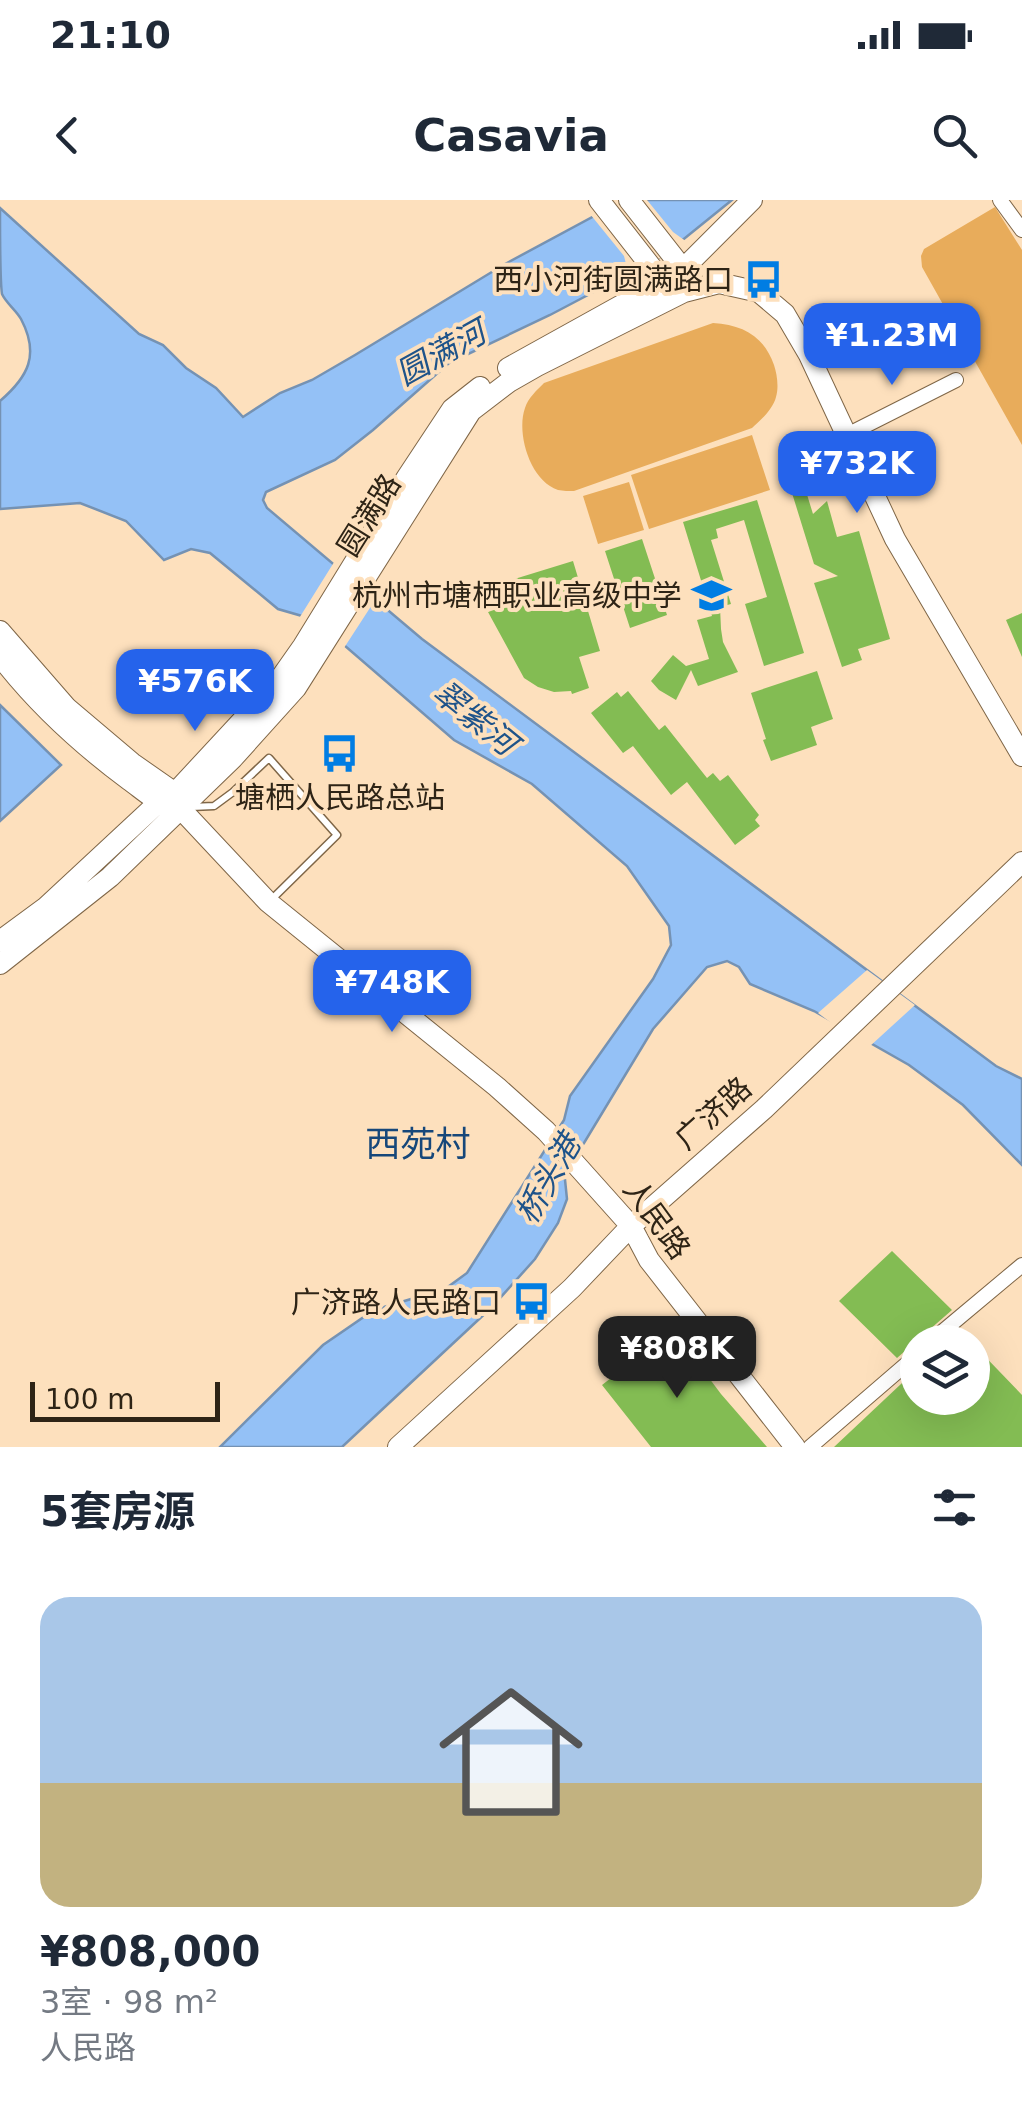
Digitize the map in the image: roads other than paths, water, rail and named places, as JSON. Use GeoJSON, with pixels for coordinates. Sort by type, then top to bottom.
{"type":"FeatureCollection","features":[{"type":"Feature","properties":{"kind":"street"},"geometry":{"type":"LineString","coordinates":[[630,200],[677,260],[684,292]]}},
{"type":"Feature","properties":{"kind":"street","name":"圆满路"},"geometry":{"type":"LineString","coordinates":[[0,940],[46,907],[171,801],[233,758],[258,717],[296,688],[452,409],[491,378],[663,282],[677,260],[752,200]]}},
{"type":"Feature","properties":{"kind":"street"},"geometry":{"type":"LineString","coordinates":[[1000,200],[1022,230]]}},
{"type":"Feature","properties":{"kind":"street"},"geometry":{"type":"LineString","coordinates":[[602,203],[663,282],[684,292],[719,282],[759,292],[784,314],[809,355],[895,538],[1022,756]]}},
{"type":"Feature","properties":{"kind":"street","name":"圆满路"},"geometry":{"type":"LineString","coordinates":[[414,482],[471,411],[509,382],[684,292]]}},
{"type":"Feature","properties":{"kind":"street"},"geometry":{"type":"LineString","coordinates":[[847,436],[956,380]]}},
{"type":"Feature","properties":{"kind":"street","name":"人民路"},"geometry":{"type":"LineString","coordinates":[[0,632],[67,708],[132,763],[268,902],[546,1131],[632,1226],[648,1260],[795,1447]]}},
{"type":"Feature","properties":{"kind":"street","name":"人民路"},"geometry":{"type":"LineString","coordinates":[[0,656],[44,706],[116,770],[171,801]]}},
{"type":"Feature","properties":{"kind":"street","name":"圆满路"},"geometry":{"type":"LineString","coordinates":[[0,964],[110,877],[171,801]]}},
{"type":"Feature","properties":{"kind":"street","name":"广济路"},"geometry":{"type":"LineString","coordinates":[[398,1447],[572,1288],[632,1226],[764,1108],[1022,862]]}},
{"type":"Feature","properties":{"kind":"street"},"geometry":{"type":"LineString","coordinates":[[950,1325],[1022,1264]]}},
{"type":"Feature","properties":{"kind":"street"},"geometry":{"type":"LineString","coordinates":[[810,1447],[900,1370]]}},
{"type":"Feature","properties":{"kind":"lane"},"geometry":{"type":"LineString","coordinates":[[171,801],[214,806],[268,758],[337,836],[268,902]]}},
{"type":"Feature","properties":{"kind":"water"},"geometry":{"type":"Polygon","coordinates":[[[624,200],[732,200],[664,255],[449,363],[335,460],[266,492],[263,500],[267,508],[422,639],[996,1066],[1022,1079],[1022,1165],[963,1105],[909,1065],[814,1011],[750,984],[739,967],[727,961],[707,967],[653,1029],[564,1170],[567,1199],[558,1223],[535,1259],[492,1307],[342,1447],[220,1447],[323,1345],[374,1310],[445,1289],[467,1273],[564,1120],[570,1096],[653,979],[671,945],[669,926],[627,866],[532,784],[454,740],[322,626],[278,609],[210,553],[191,549],[164,560],[126,521],[80,503],[0,509],[0,401],[24,374],[30,344],[21,319],[2,294],[0,208],[139,334],[163,345],[186,368],[216,388],[243,417],[505,264],[624,200]]]}},
{"type":"Feature","properties":{"kind":"water"},"geometry":{"type":"Polygon","coordinates":[[[0,705],[61,765],[0,821],[0,705]]]}},
{"type":"Feature","properties":{"kind":"place","name":"西小河街圆满路口"},"geometry":{"type":"Point","coordinates":[763,279]}},
{"type":"Feature","properties":{"kind":"place","name":"杭州市塘栖职业高级中学"},"geometry":{"type":"Point","coordinates":[712,595]}},
{"type":"Feature","properties":{"kind":"place","name":"塘栖人民路总站"},"geometry":{"type":"Point","coordinates":[340,753]}},
{"type":"Feature","properties":{"kind":"place","name":"广济路人民路口"},"geometry":{"type":"Point","coordinates":[531,1302]}},
{"type":"Feature","properties":{"kind":"district","name":"西苑村"},"geometry":{"type":"Point","coordinates":[418,1144]}},
{"type":"Feature","properties":{"kind":"water label","name":"圆满河"},"geometry":{"type":"Point","coordinates":[441,353]}},
{"type":"Feature","properties":{"kind":"water label","name":"翠紫河"},"geometry":{"type":"Point","coordinates":[475,718]}},
{"type":"Feature","properties":{"kind":"water label","name":"桥头港"},"geometry":{"type":"Point","coordinates":[548,1179]}}]}
